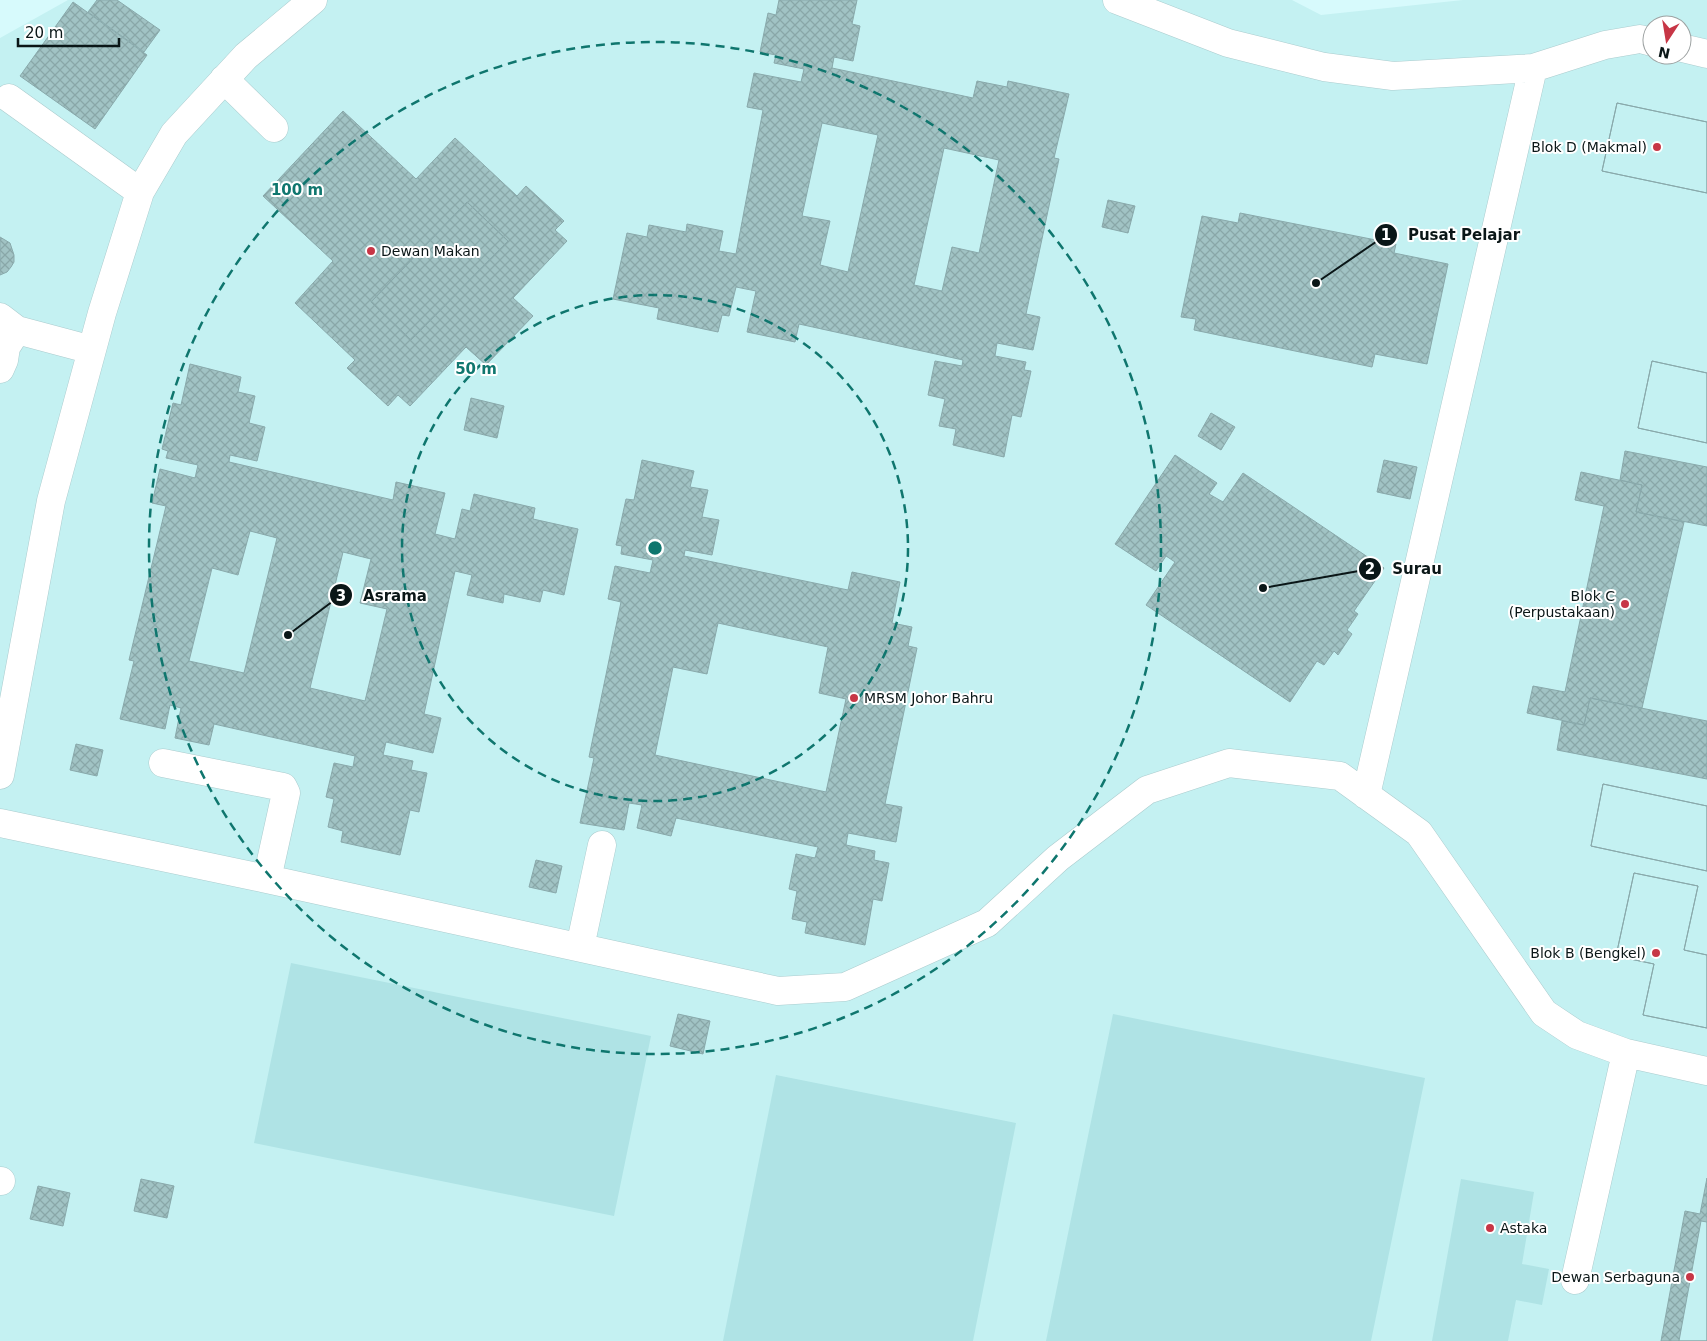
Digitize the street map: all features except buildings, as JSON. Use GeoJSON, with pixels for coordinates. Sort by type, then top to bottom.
{"type":"FeatureCollection","features":[{"type":"Feature","properties":{"kind":"lane"},"geometry":{"type":"LineString","coordinates":[[0,775],[52,501],[92,350],[140,192],[174,134],[246,56],[313,0]]}},
{"type":"Feature","properties":{"kind":"lane"},"geometry":{"type":"LineString","coordinates":[[1117,0],[1228,43],[1324,67],[1393,76],[1533,68],[1604,44],[1642,40]]}},
{"type":"Feature","properties":{"kind":"lane"},"geometry":{"type":"LineString","coordinates":[[1692,50],[1707,54]]}},
{"type":"Feature","properties":{"kind":"lane"},"geometry":{"type":"LineString","coordinates":[[1366,794],[1533,68]]}},
{"type":"Feature","properties":{"kind":"lane"},"geometry":{"type":"LineString","coordinates":[[224,79],[274,128]]}},
{"type":"Feature","properties":{"kind":"lane"},"geometry":{"type":"LineString","coordinates":[[9,98],[140,192]]}},
{"type":"Feature","properties":{"kind":"lane"},"geometry":{"type":"LineString","coordinates":[[0,369],[4,360],[8,324],[92,350]]}},
{"type":"Feature","properties":{"kind":"lane"},"geometry":{"type":"LineString","coordinates":[[163,763],[283,787],[286,793],[267,879]]}},
{"type":"Feature","properties":{"kind":"lane"},"geometry":{"type":"LineString","coordinates":[[0,824],[267,879],[778,991],[845,987],[987,923],[1058,858],[1147,790],[1229,763],[1340,776],[1419,833],[1544,1013],[1577,1034],[1626,1053],[1707,1071]]}},
{"type":"Feature","properties":{"kind":"lane"},"geometry":{"type":"LineString","coordinates":[[580,947],[602,845]]}},
{"type":"Feature","properties":{"kind":"lane"},"geometry":{"type":"LineString","coordinates":[[1575,1280],[1626,1053]]}},
{"type":"Feature","properties":{"kind":"shaded area","name":"MRSM Johor Bahru"},"geometry":{"type":"Polygon","coordinates":[[[68,0],[1292,0],[1321,15],[1463,0],[1707,0],[1707,1341],[0,1341],[0,38],[68,0]]]}},
{"type":"Feature","properties":{"kind":"shaded area"},"geometry":{"type":"Polygon","coordinates":[[[291,963],[651,1036],[614,1216],[254,1143],[291,963]]]}},
{"type":"Feature","properties":{"kind":"shaded area"},"geometry":{"type":"Polygon","coordinates":[[[1113,1014],[1425,1078],[1371,1341],[1046,1341],[1113,1014]]]}},
{"type":"Feature","properties":{"kind":"shaded area"},"geometry":{"type":"Polygon","coordinates":[[[776,1075],[1016,1123],[973,1341],[723,1341],[776,1075]]]}},
{"type":"Feature","properties":{"kind":"shaded area","name":"Astaka"},"geometry":{"type":"Polygon","coordinates":[[[1461,1179],[1534,1192],[1522,1264],[1549,1269],[1542,1305],[1516,1300],[1508,1341],[1432,1341],[1461,1179]]]}},
{"type":"Feature","properties":{"kind":"place","name":"Blok D (Makmal)"},"geometry":{"type":"Point","coordinates":[1657,147]}},
{"type":"Feature","properties":{"kind":"place","name":"Dewan Makan"},"geometry":{"type":"Point","coordinates":[371,251]}},
{"type":"Feature","properties":{"kind":"place","name":"Pusat Pelajar"},"geometry":{"type":"Point","coordinates":[1316,283]}},
{"type":"Feature","properties":{"kind":"place","name":"Surau"},"geometry":{"type":"Point","coordinates":[1263,588]}},
{"type":"Feature","properties":{"kind":"place","name":"Blok C (Perpustakaan)"},"geometry":{"type":"Point","coordinates":[1625,604]}},
{"type":"Feature","properties":{"kind":"place","name":"Asrama"},"geometry":{"type":"Point","coordinates":[288,635]}},
{"type":"Feature","properties":{"kind":"place","name":"MRSM Johor Bahru"},"geometry":{"type":"Point","coordinates":[854,698]}},
{"type":"Feature","properties":{"kind":"place","name":"Blok B (Bengkel)"},"geometry":{"type":"Point","coordinates":[1656,953]}},
{"type":"Feature","properties":{"kind":"place","name":"Astaka"},"geometry":{"type":"Point","coordinates":[1490,1228]}},
{"type":"Feature","properties":{"kind":"place","name":"Dewan Serbaguna"},"geometry":{"type":"Point","coordinates":[1690,1277]}}]}
